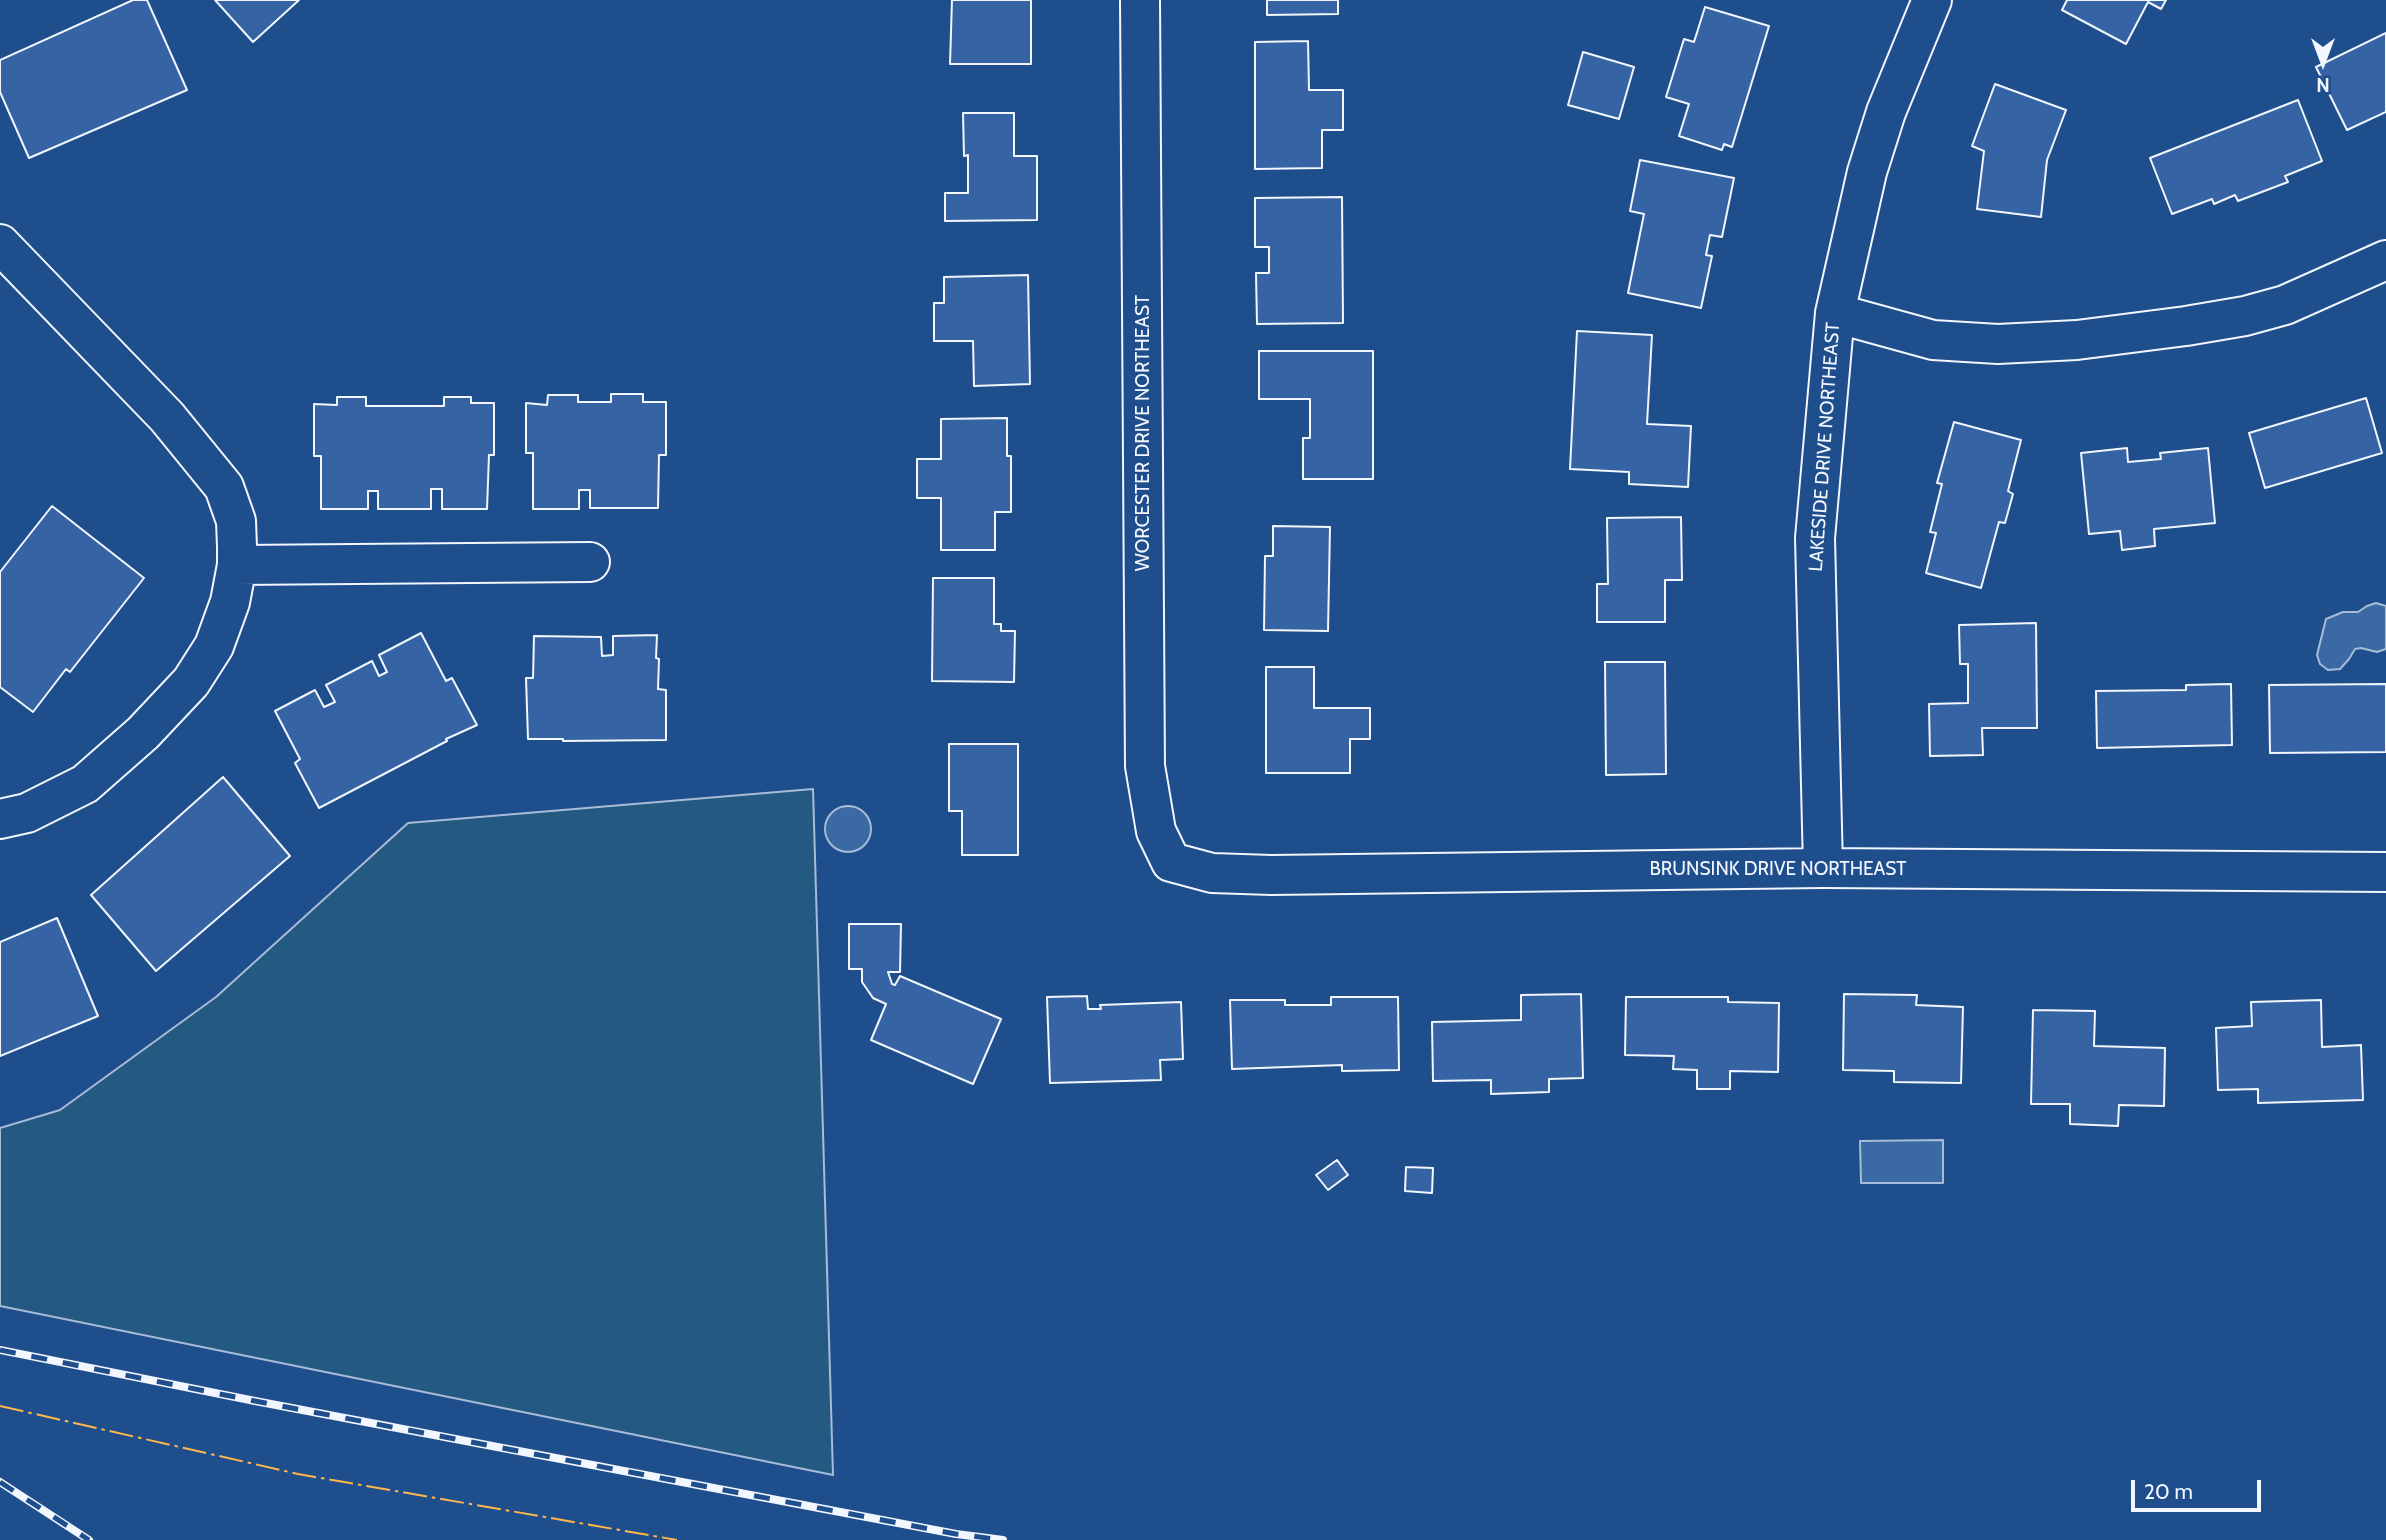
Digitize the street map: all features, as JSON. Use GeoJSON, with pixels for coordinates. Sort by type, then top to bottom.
{"type":"FeatureCollection","features":[{"type":"Feature","properties":{"kind":"street","name":"WORCESTER DRIVE NORTHEAST"},"geometry":{"type":"LineString","coordinates":[[1140,0],[1145,766],[1156,831],[1171,862]]}},
{"type":"Feature","properties":{"kind":"street","name":"LAKESIDE DRIVE NORTHEAST"},"geometry":{"type":"LineString","coordinates":[[1823,868],[1815,538],[1835,313],[1867,172],[1886,112],[1932,0]]}},
{"type":"Feature","properties":{"kind":"street"},"geometry":{"type":"LineString","coordinates":[[0,244],[167,417],[224,487],[236,521],[237,565],[230,602],[214,646],[191,682],[151,725],[85,784],[27,813],[0,819]]}},
{"type":"Feature","properties":{"kind":"street"},"geometry":{"type":"LineString","coordinates":[[1835,313],[1933,340],[1998,344],[2077,340],[2245,316],[2285,305],[2386,260]]}},
{"type":"Feature","properties":{"kind":"street"},"geometry":{"type":"LineString","coordinates":[[237,565],[590,562]]}},
{"type":"Feature","properties":{"kind":"street","name":"BRUNSINK DRIVE NORTHEAST"},"geometry":{"type":"LineString","coordinates":[[1171,862],[1212,873],[1270,875],[1823,868],[2386,872]]}},
{"type":"Feature","properties":{"kind":"shaded area"},"geometry":{"type":"Polygon","coordinates":[[[2376,603],[2386,606],[2386,649],[2377,652],[2355,649],[2340,669],[2328,670],[2320,664],[2317,655],[2326,619],[2343,612],[2358,612],[2376,603]]]}},
{"type":"Feature","properties":{"kind":"shaded area"},"geometry":{"type":"Polygon","coordinates":[[[813,789],[833,1475],[0,1306],[0,1128],[60,1110],[216,997],[408,823],[813,789]]]}},
{"type":"Feature","properties":{"kind":"shaded area"},"geometry":{"type":"Polygon","coordinates":[[[848,806],[864,813],[871,829],[864,845],[848,852],[832,845],[825,829],[832,813],[848,806]]]}},
{"type":"Feature","properties":{"kind":"shaded area"},"geometry":{"type":"Polygon","coordinates":[[[1943,1140],[1943,1183],[1861,1183],[1860,1141],[1943,1140]]]}},
{"type":"Feature","properties":{"kind":"building"},"geometry":{"type":"Polygon","coordinates":[[[133,0],[147,0],[187,90],[29,158],[0,92],[0,60],[133,0]]]}},
{"type":"Feature","properties":{"kind":"building"},"geometry":{"type":"Polygon","coordinates":[[[215,0],[299,0],[253,42],[215,0]]]}},
{"type":"Feature","properties":{"kind":"building"},"geometry":{"type":"Polygon","coordinates":[[[952,0],[1031,0],[1031,64],[950,64],[952,0]]]}},
{"type":"Feature","properties":{"kind":"building"},"geometry":{"type":"Polygon","coordinates":[[[1267,0],[1338,0],[1338,14],[1267,15],[1267,0]]]}},
{"type":"Feature","properties":{"kind":"building"},"geometry":{"type":"Polygon","coordinates":[[[2067,0],[2166,0],[2161,9],[2148,2],[2126,44],[2062,10],[2067,0]]]}},
{"type":"Feature","properties":{"kind":"building"},"geometry":{"type":"Polygon","coordinates":[[[1705,7],[1769,26],[1732,147],[1724,144],[1722,150],[1679,136],[1689,104],[1666,97],[1684,39],[1694,42],[1705,7]]]}},
{"type":"Feature","properties":{"kind":"building"},"geometry":{"type":"Polygon","coordinates":[[[2386,33],[2386,112],[2347,130],[2316,67],[2386,33]]]}},
{"type":"Feature","properties":{"kind":"building"},"geometry":{"type":"Polygon","coordinates":[[[1308,41],[1309,90],[1343,90],[1343,130],[1322,130],[1322,168],[1255,169],[1255,42],[1308,41]]]}},
{"type":"Feature","properties":{"kind":"building"},"geometry":{"type":"Polygon","coordinates":[[[1583,52],[1634,67],[1619,119],[1568,105],[1583,52]]]}},
{"type":"Feature","properties":{"kind":"building"},"geometry":{"type":"Polygon","coordinates":[[[1995,84],[2066,110],[2047,160],[2041,217],[1977,209],[1984,151],[1972,146],[1995,84]]]}},
{"type":"Feature","properties":{"kind":"building"},"geometry":{"type":"Polygon","coordinates":[[[2298,100],[2322,161],[2285,176],[2288,182],[2238,201],[2235,195],[2214,204],[2212,199],[2172,214],[2150,158],[2298,100]]]}},
{"type":"Feature","properties":{"kind":"building"},"geometry":{"type":"Polygon","coordinates":[[[963,113],[1014,113],[1014,156],[1037,156],[1037,220],[945,221],[945,193],[968,193],[968,155],[964,156],[963,113]]]}},
{"type":"Feature","properties":{"kind":"building"},"geometry":{"type":"Polygon","coordinates":[[[1640,160],[1734,178],[1722,237],[1710,235],[1706,255],[1712,256],[1701,308],[1628,293],[1644,214],[1630,211],[1640,160]]]}},
{"type":"Feature","properties":{"kind":"building"},"geometry":{"type":"Polygon","coordinates":[[[1342,197],[1343,323],[1257,324],[1256,273],[1269,273],[1269,247],[1255,247],[1255,198],[1342,197]]]}},
{"type":"Feature","properties":{"kind":"building"},"geometry":{"type":"Polygon","coordinates":[[[1028,275],[1030,384],[974,386],[973,341],[934,341],[934,303],[944,303],[944,277],[1028,275]]]}},
{"type":"Feature","properties":{"kind":"building"},"geometry":{"type":"Polygon","coordinates":[[[1577,331],[1652,335],[1647,424],[1691,426],[1688,487],[1629,484],[1629,472],[1570,469],[1577,331]]]}},
{"type":"Feature","properties":{"kind":"building"},"geometry":{"type":"Polygon","coordinates":[[[1259,351],[1373,351],[1373,479],[1303,479],[1303,438],[1310,438],[1310,399],[1259,399],[1259,351]]]}},
{"type":"Feature","properties":{"kind":"building"},"geometry":{"type":"Polygon","coordinates":[[[611,394],[643,394],[643,402],[666,402],[666,455],[659,455],[658,508],[590,508],[590,490],[579,490],[579,509],[533,509],[533,453],[526,453],[526,403],[547,405],[548,395],[578,395],[578,402],[611,402],[611,394]]]}},
{"type":"Feature","properties":{"kind":"building"},"geometry":{"type":"Polygon","coordinates":[[[337,397],[366,397],[366,406],[444,406],[444,397],[471,397],[471,403],[494,403],[494,455],[489,455],[487,509],[442,509],[442,489],[431,489],[431,509],[378,509],[378,491],[368,491],[368,509],[321,509],[321,456],[314,456],[314,404],[337,405],[337,397]]]}},
{"type":"Feature","properties":{"kind":"building"},"geometry":{"type":"Polygon","coordinates":[[[2366,398],[2382,453],[2265,488],[2249,433],[2366,398]]]}},
{"type":"Feature","properties":{"kind":"building"},"geometry":{"type":"Polygon","coordinates":[[[1007,418],[1007,456],[1011,456],[1011,512],[995,512],[995,550],[941,550],[941,498],[917,498],[917,459],[941,459],[941,419],[1007,418]]]}},
{"type":"Feature","properties":{"kind":"building"},"geometry":{"type":"Polygon","coordinates":[[[1954,422],[2021,440],[2008,491],[2013,494],[2005,523],[1999,522],[1981,588],[1926,573],[1936,533],[1930,532],[1942,484],[1937,483],[1954,422]]]}},
{"type":"Feature","properties":{"kind":"building"},"geometry":{"type":"Polygon","coordinates":[[[2127,448],[2128,462],[2161,459],[2160,453],[2208,448],[2215,523],[2154,529],[2155,546],[2122,550],[2120,531],[2089,534],[2081,453],[2127,448]]]}},
{"type":"Feature","properties":{"kind":"building"},"geometry":{"type":"Polygon","coordinates":[[[52,506],[144,578],[70,672],[66,669],[33,712],[0,687],[0,572],[52,506]]]}},
{"type":"Feature","properties":{"kind":"building"},"geometry":{"type":"Polygon","coordinates":[[[1681,517],[1682,580],[1665,580],[1665,622],[1597,622],[1597,584],[1608,584],[1607,518],[1681,517]]]}},
{"type":"Feature","properties":{"kind":"building"},"geometry":{"type":"Polygon","coordinates":[[[1273,526],[1330,527],[1328,631],[1264,630],[1265,556],[1273,556],[1273,526]]]}},
{"type":"Feature","properties":{"kind":"building"},"geometry":{"type":"Polygon","coordinates":[[[933,578],[994,578],[994,624],[1001,624],[1001,631],[1015,631],[1014,682],[932,681],[933,578]]]}},
{"type":"Feature","properties":{"kind":"building"},"geometry":{"type":"Polygon","coordinates":[[[2036,623],[2037,728],[1982,728],[1983,755],[1930,756],[1929,704],[1968,703],[1968,664],[1960,664],[1959,625],[2036,623]]]}},
{"type":"Feature","properties":{"kind":"building"},"geometry":{"type":"Polygon","coordinates":[[[421,633],[446,681],[452,678],[477,725],[319,808],[295,763],[300,759],[275,711],[315,690],[324,707],[335,702],[326,685],[372,661],[379,676],[387,672],[379,655],[421,633]]]}},
{"type":"Feature","properties":{"kind":"building"},"geometry":{"type":"Polygon","coordinates":[[[657,635],[658,689],[666,690],[666,740],[528,739],[526,678],[533,678],[534,636],[601,637],[602,656],[613,655],[613,636],[657,635]]]}},
{"type":"Feature","properties":{"kind":"building"},"geometry":{"type":"Polygon","coordinates":[[[1605,662],[1665,662],[1666,774],[1606,775],[1605,662]]]}},
{"type":"Feature","properties":{"kind":"building"},"geometry":{"type":"Polygon","coordinates":[[[1266,667],[1314,667],[1314,708],[1370,708],[1370,739],[1350,739],[1350,773],[1266,773],[1266,667]]]}},
{"type":"Feature","properties":{"kind":"building"},"geometry":{"type":"Polygon","coordinates":[[[2231,684],[2232,745],[2097,748],[2096,691],[2186,690],[2186,685],[2231,684]]]}},
{"type":"Feature","properties":{"kind":"building"},"geometry":{"type":"Polygon","coordinates":[[[2386,684],[2386,752],[2270,753],[2269,685],[2386,684]]]}},
{"type":"Feature","properties":{"kind":"building"},"geometry":{"type":"Polygon","coordinates":[[[949,744],[1018,744],[1018,855],[962,855],[962,811],[949,811],[949,744]]]}},
{"type":"Feature","properties":{"kind":"building"},"geometry":{"type":"Polygon","coordinates":[[[223,777],[290,856],[156,971],[91,895],[223,777]]]}},
{"type":"Feature","properties":{"kind":"building"},"geometry":{"type":"Polygon","coordinates":[[[57,918],[98,1016],[0,1056],[0,942],[57,918]]]}},
{"type":"Feature","properties":{"kind":"building"},"geometry":{"type":"Polygon","coordinates":[[[849,924],[901,924],[900,972],[888,972],[892,984],[895,985],[900,976],[1001,1019],[973,1084],[871,1040],[886,1004],[873,998],[862,982],[862,969],[849,969],[849,924]]]}},
{"type":"Feature","properties":{"kind":"building"},"geometry":{"type":"Polygon","coordinates":[[[1581,994],[1583,1078],[1549,1079],[1549,1092],[1491,1094],[1491,1080],[1433,1081],[1432,1022],[1521,1020],[1521,995],[1581,994]]]}},
{"type":"Feature","properties":{"kind":"building"},"geometry":{"type":"Polygon","coordinates":[[[1844,994],[1917,995],[1916,1005],[1963,1007],[1961,1083],[1894,1082],[1894,1071],[1843,1070],[1844,994]]]}},
{"type":"Feature","properties":{"kind":"building"},"geometry":{"type":"Polygon","coordinates":[[[1087,996],[1088,1009],[1101,1009],[1100,1005],[1181,1002],[1183,1059],[1160,1060],[1161,1080],[1050,1083],[1047,997],[1087,996]]]}},
{"type":"Feature","properties":{"kind":"building"},"geometry":{"type":"Polygon","coordinates":[[[1331,997],[1398,997],[1399,1070],[1342,1071],[1342,1065],[1232,1069],[1230,1000],[1285,1000],[1285,1005],[1331,1005],[1331,997]]]}},
{"type":"Feature","properties":{"kind":"building"},"geometry":{"type":"Polygon","coordinates":[[[1626,997],[1728,997],[1728,1002],[1779,1003],[1778,1072],[1730,1071],[1730,1089],[1697,1089],[1697,1070],[1673,1069],[1674,1056],[1625,1055],[1626,997]]]}},
{"type":"Feature","properties":{"kind":"building"},"geometry":{"type":"Polygon","coordinates":[[[2321,1000],[2322,1047],[2361,1045],[2363,1100],[2258,1103],[2258,1089],[2218,1090],[2216,1028],[2252,1026],[2251,1002],[2321,1000]]]}},
{"type":"Feature","properties":{"kind":"building"},"geometry":{"type":"Polygon","coordinates":[[[2033,1010],[2095,1011],[2094,1046],[2165,1048],[2164,1106],[2119,1105],[2118,1126],[2070,1124],[2070,1104],[2031,1104],[2033,1010]]]}},
{"type":"Feature","properties":{"kind":"building"},"geometry":{"type":"Polygon","coordinates":[[[1337,1160],[1348,1175],[1328,1190],[1316,1175],[1337,1160]]]}},
{"type":"Feature","properties":{"kind":"building"},"geometry":{"type":"Polygon","coordinates":[[[1406,1167],[1433,1168],[1432,1193],[1405,1191],[1406,1167]]]}},
{"type":"Feature","properties":{"kind":"railway"},"geometry":{"type":"LineString","coordinates":[[0,1350],[956,1534],[1003,1540]]}},
{"type":"Feature","properties":{"kind":"railway"},"geometry":{"type":"LineString","coordinates":[[0,1482],[89,1540]]}},
{"type":"Feature","properties":{"kind":"power"},"geometry":{"type":"LineString","coordinates":[[0,1406],[298,1474],[677,1540]]}}]}
